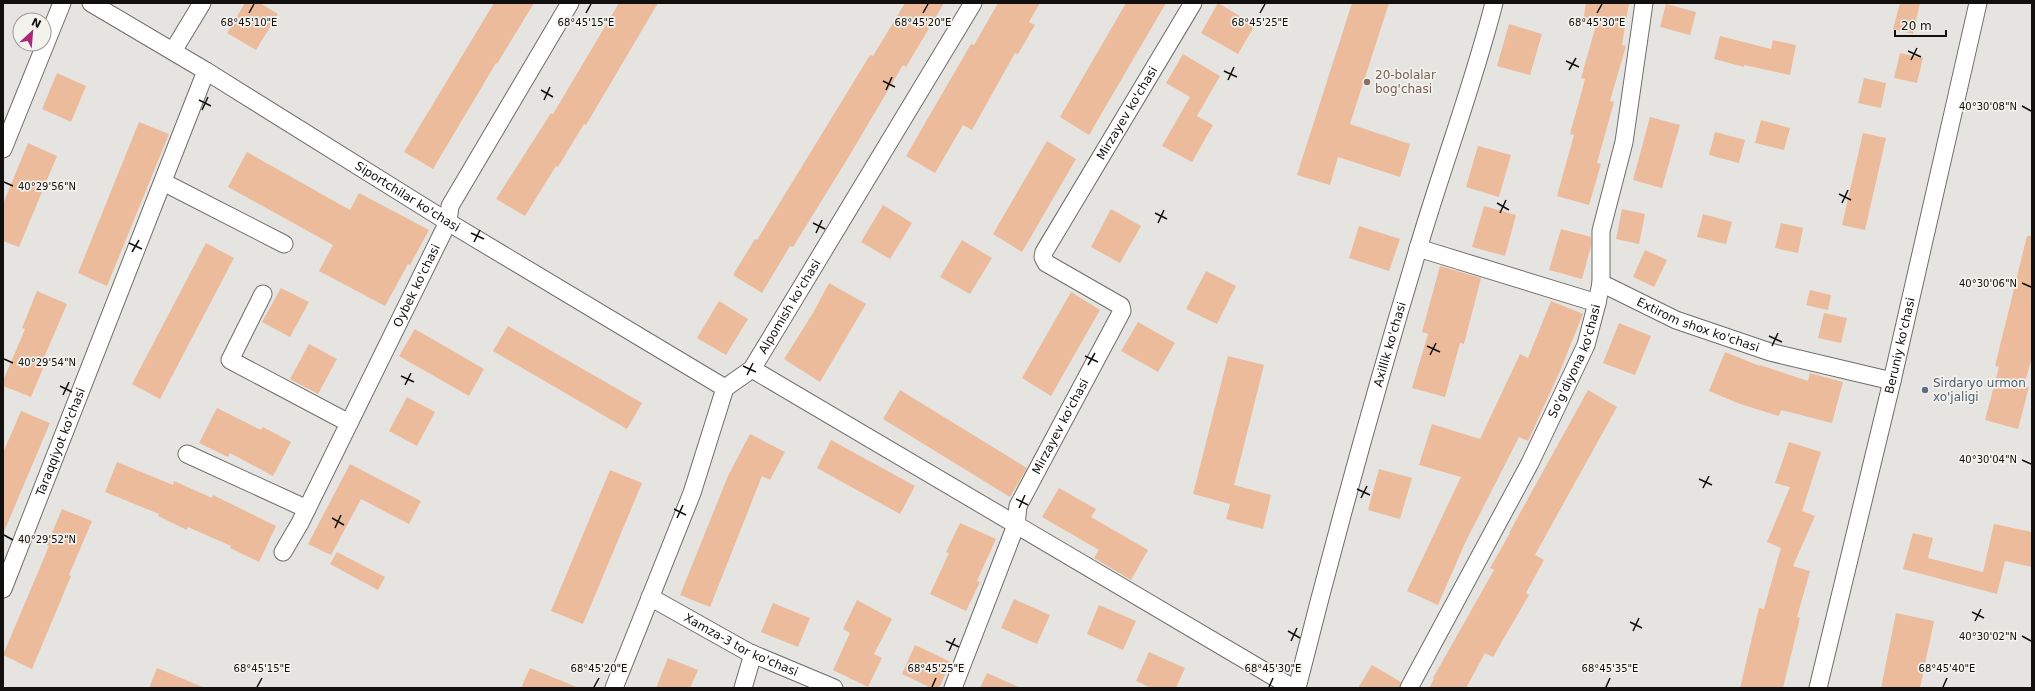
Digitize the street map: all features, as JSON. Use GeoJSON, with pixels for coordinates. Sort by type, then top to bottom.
{"type":"FeatureCollection","features":[{"type":"Feature","properties":{"kind":"street"},"geometry":{"type":"LineString","coordinates":[[3,149],[62,3]]}},
{"type":"Feature","properties":{"kind":"street","name":"Siportchilar ko'chasi"},"geometry":{"type":"LineString","coordinates":[[91,3],[206,71],[448,222],[725,388]]}},
{"type":"Feature","properties":{"kind":"street"},"geometry":{"type":"LineString","coordinates":[[173,51],[202,3]]}},
{"type":"Feature","properties":{"kind":"street","name":"Oybek ko'chasi"},"geometry":{"type":"LineString","coordinates":[[283,552],[307,509],[448,222],[450,206],[570,3]]}},
{"type":"Feature","properties":{"kind":"street","name":"Alpomish ko'chasi"},"geometry":{"type":"LineString","coordinates":[[725,388],[752,369],[973,3]]}},
{"type":"Feature","properties":{"kind":"street","name":"Mirzayev ko'chasi"},"geometry":{"type":"LineString","coordinates":[[953,688],[1016,525],[1018,506],[1122,308],[1046,263],[1043,257],[1044,252],[1193,3]]}},
{"type":"Feature","properties":{"kind":"street","name":"Axillik ko'chasi"},"geometry":{"type":"LineString","coordinates":[[1296,688],[1345,499],[1418,248],[1484,42],[1494,3]]}},
{"type":"Feature","properties":{"kind":"street","name":"So'g'diyona ko'chasi"},"geometry":{"type":"LineString","coordinates":[[1409,688],[1530,463],[1586,345],[1601,283],[1601,231],[1624,142],[1644,3]]}},
{"type":"Feature","properties":{"kind":"street","name":"Beruniy ko'chasi"},"geometry":{"type":"LineString","coordinates":[[1818,688],[1892,381],[1978,3]]}},
{"type":"Feature","properties":{"kind":"street","name":"Taraqqiyot ko'chasi"},"geometry":{"type":"LineString","coordinates":[[3,589],[206,71]]}},
{"type":"Feature","properties":{"kind":"street"},"geometry":{"type":"LineString","coordinates":[[163,182],[284,244]]}},
{"type":"Feature","properties":{"kind":"street"},"geometry":{"type":"LineString","coordinates":[[1418,248],[1597,303]]}},
{"type":"Feature","properties":{"kind":"street","name":"Extirom shox ko'chasi"},"geometry":{"type":"LineString","coordinates":[[1601,283],[1676,320],[1770,352],[1892,381]]}},
{"type":"Feature","properties":{"kind":"street"},"geometry":{"type":"LineString","coordinates":[[263,294],[230,360],[349,423]]}},
{"type":"Feature","properties":{"kind":"street"},"geometry":{"type":"LineString","coordinates":[[752,369],[1293,688]]}},
{"type":"Feature","properties":{"kind":"street"},"geometry":{"type":"LineString","coordinates":[[614,688],[692,493],[725,388]]}},
{"type":"Feature","properties":{"kind":"street"},"geometry":{"type":"LineString","coordinates":[[187,454],[307,509]]}},
{"type":"Feature","properties":{"kind":"street","name":"Xamza-3 tor ko'chasi"},"geometry":{"type":"LineString","coordinates":[[650,597],[753,654],[834,688]]}},
{"type":"Feature","properties":{"kind":"street"},"geometry":{"type":"LineString","coordinates":[[743,688],[753,654]]}},
{"type":"Feature","properties":{"kind":"building"},"geometry":{"type":"Polygon","coordinates":[[[245,3],[260,3],[278,14],[256,50],[227,33],[245,3]]]}},
{"type":"Feature","properties":{"kind":"building"},"geometry":{"type":"Polygon","coordinates":[[[494,3],[534,3],[497,64],[496,63],[433,169],[404,152],[494,3]]]}},
{"type":"Feature","properties":{"kind":"building"},"geometry":{"type":"Polygon","coordinates":[[[619,3],[658,3],[586,125],[584,124],[558,167],[556,166],[525,216],[496,199],[551,113],[553,114],[619,3]]]}},
{"type":"Feature","properties":{"kind":"building"},"geometry":{"type":"Polygon","coordinates":[[[905,3],[944,3],[906,67],[903,65],[793,247],[790,246],[762,293],[733,275],[755,239],[757,240],[870,55],[873,56],[905,3]]]}},
{"type":"Feature","properties":{"kind":"building"},"geometry":{"type":"Polygon","coordinates":[[[998,3],[1040,3],[1029,22],[1035,25],[1018,54],[1015,53],[972,130],[963,125],[935,173],[906,156],[971,44],[974,45],[998,3]]]}},
{"type":"Feature","properties":{"kind":"building"},"geometry":{"type":"Polygon","coordinates":[[[1126,3],[1166,3],[1089,135],[1060,117],[1126,3]]]}},
{"type":"Feature","properties":{"kind":"building"},"geometry":{"type":"Polygon","coordinates":[[[1218,3],[1255,25],[1238,54],[1201,33],[1218,3]]]}},
{"type":"Feature","properties":{"kind":"building"},"geometry":{"type":"Polygon","coordinates":[[[1352,3],[1389,3],[1350,124],[1410,144],[1400,177],[1338,157],[1330,185],[1297,175],[1352,3]]]}},
{"type":"Feature","properties":{"kind":"building"},"geometry":{"type":"Polygon","coordinates":[[[1586,3],[1629,3],[1622,45],[1626,46],[1610,101],[1614,102],[1597,163],[1601,164],[1589,205],[1557,196],[1574,135],[1570,134],[1585,79],[1581,78],[1596,25],[1583,22],[1586,3]]]}},
{"type":"Feature","properties":{"kind":"building"},"geometry":{"type":"Polygon","coordinates":[[[1900,3],[1920,3],[1913,34],[1893,29],[1900,3]]]}},
{"type":"Feature","properties":{"kind":"building"},"geometry":{"type":"Polygon","coordinates":[[[1666,4],[1696,12],[1690,35],[1660,27],[1666,4]]]}},
{"type":"Feature","properties":{"kind":"building"},"geometry":{"type":"Polygon","coordinates":[[[1509,24],[1542,34],[1530,75],[1497,66],[1509,24]]]}},
{"type":"Feature","properties":{"kind":"building"},"geometry":{"type":"Polygon","coordinates":[[[1720,36],[1771,49],[1773,40],[1796,45],[1790,75],[1744,65],[1744,67],[1714,59],[1720,36]]]}},
{"type":"Feature","properties":{"kind":"building"},"geometry":{"type":"Polygon","coordinates":[[[1900,53],[1923,58],[1917,83],[1894,78],[1900,53]]]}},
{"type":"Feature","properties":{"kind":"building"},"geometry":{"type":"Polygon","coordinates":[[[1183,54],[1220,76],[1197,116],[1213,125],[1192,162],[1162,146],[1190,97],[1166,83],[1183,54]]]}},
{"type":"Feature","properties":{"kind":"building"},"geometry":{"type":"Polygon","coordinates":[[[57,73],[86,86],[71,122],[42,109],[57,73]]]}},
{"type":"Feature","properties":{"kind":"building"},"geometry":{"type":"Polygon","coordinates":[[[1864,78],[1886,83],[1881,108],[1858,103],[1864,78]]]}},
{"type":"Feature","properties":{"kind":"building"},"geometry":{"type":"Polygon","coordinates":[[[1650,117],[1680,125],[1662,188],[1633,180],[1650,117]]]}},
{"type":"Feature","properties":{"kind":"building"},"geometry":{"type":"Polygon","coordinates":[[[1761,120],[1790,128],[1784,150],[1755,143],[1761,120]]]}},
{"type":"Feature","properties":{"kind":"building"},"geometry":{"type":"Polygon","coordinates":[[[139,122],[169,134],[107,286],[78,273],[139,122]]]}},
{"type":"Feature","properties":{"kind":"building"},"geometry":{"type":"Polygon","coordinates":[[[1715,132],[1745,140],[1739,163],[1709,155],[1715,132]]]}},
{"type":"Feature","properties":{"kind":"building"},"geometry":{"type":"Polygon","coordinates":[[[1863,133],[1886,138],[1865,230],[1842,225],[1863,133]]]}},
{"type":"Feature","properties":{"kind":"building"},"geometry":{"type":"Polygon","coordinates":[[[1047,141],[1076,159],[1022,252],[993,234],[1047,141]]]}},
{"type":"Feature","properties":{"kind":"building"},"geometry":{"type":"Polygon","coordinates":[[[28,143],[57,156],[19,247],[3,241],[3,204],[28,143]]]}},
{"type":"Feature","properties":{"kind":"building"},"geometry":{"type":"Polygon","coordinates":[[[1478,146],[1511,155],[1499,197],[1466,187],[1478,146]]]}},
{"type":"Feature","properties":{"kind":"building"},"geometry":{"type":"Polygon","coordinates":[[[247,152],[350,210],[359,193],[429,230],[385,306],[319,271],[333,245],[228,187],[247,152]]]}},
{"type":"Feature","properties":{"kind":"building"},"geometry":{"type":"Polygon","coordinates":[[[883,205],[912,223],[890,259],[861,242],[883,205]]]}},
{"type":"Feature","properties":{"kind":"building"},"geometry":{"type":"Polygon","coordinates":[[[1484,206],[1516,215],[1505,256],[1472,247],[1484,206]]]}},
{"type":"Feature","properties":{"kind":"building"},"geometry":{"type":"Polygon","coordinates":[[[1111,209],[1141,226],[1120,263],[1091,247],[1111,209]]]}},
{"type":"Feature","properties":{"kind":"building"},"geometry":{"type":"Polygon","coordinates":[[[1622,209],[1645,214],[1639,244],[1616,239],[1622,209]]]}},
{"type":"Feature","properties":{"kind":"building"},"geometry":{"type":"Polygon","coordinates":[[[1703,214],[1732,222],[1726,244],[1697,237],[1703,214]]]}},
{"type":"Feature","properties":{"kind":"building"},"geometry":{"type":"Polygon","coordinates":[[[1781,223],[1803,228],[1798,253],[1775,248],[1781,223]]]}},
{"type":"Feature","properties":{"kind":"building"},"geometry":{"type":"Polygon","coordinates":[[[1359,226],[1400,239],[1389,271],[1349,258],[1359,226]]]}},
{"type":"Feature","properties":{"kind":"building"},"geometry":{"type":"Polygon","coordinates":[[[1561,229],[1591,237],[1591,246],[1582,279],[1549,270],[1561,229]]]}},
{"type":"Feature","properties":{"kind":"building"},"geometry":{"type":"Polygon","coordinates":[[[2027,236],[2032,236],[2032,357],[2024,386],[2029,387],[2018,429],[1985,420],[1999,367],[1995,366],[2027,236]]]}},
{"type":"Feature","properties":{"kind":"building"},"geometry":{"type":"Polygon","coordinates":[[[962,240],[992,258],[970,294],[940,277],[962,240]]]}},
{"type":"Feature","properties":{"kind":"building"},"geometry":{"type":"Polygon","coordinates":[[[206,243],[234,258],[160,399],[132,384],[206,243]]]}},
{"type":"Feature","properties":{"kind":"building"},"geometry":{"type":"Polygon","coordinates":[[[1645,250],[1667,260],[1654,287],[1633,277],[1645,250]]]}},
{"type":"Feature","properties":{"kind":"building"},"geometry":{"type":"Polygon","coordinates":[[[1440,266],[1481,278],[1464,344],[1460,343],[1445,397],[1412,388],[1428,334],[1422,332],[1440,266]]]}},
{"type":"Feature","properties":{"kind":"building"},"geometry":{"type":"Polygon","coordinates":[[[1206,271],[1236,286],[1217,324],[1186,309],[1206,271]]]}},
{"type":"Feature","properties":{"kind":"building"},"geometry":{"type":"Polygon","coordinates":[[[829,283],[866,304],[820,382],[784,359],[813,313],[829,283]]]}},
{"type":"Feature","properties":{"kind":"building"},"geometry":{"type":"Polygon","coordinates":[[[281,288],[309,302],[290,337],[262,322],[281,288]]]}},
{"type":"Feature","properties":{"kind":"building"},"geometry":{"type":"Polygon","coordinates":[[[1810,290],[1831,295],[1828,310],[1806,305],[1810,290]]]}},
{"type":"Feature","properties":{"kind":"building"},"geometry":{"type":"Polygon","coordinates":[[[37,291],[67,304],[43,360],[46,361],[31,397],[3,386],[3,381],[25,329],[22,328],[37,291]]]}},
{"type":"Feature","properties":{"kind":"building"},"geometry":{"type":"Polygon","coordinates":[[[1071,292],[1100,310],[1051,396],[1022,378],[1071,292]]]}},
{"type":"Feature","properties":{"kind":"building"},"geometry":{"type":"Polygon","coordinates":[[[719,301],[748,319],[726,355],[697,338],[719,301]]]}},
{"type":"Feature","properties":{"kind":"building"},"geometry":{"type":"Polygon","coordinates":[[[1551,301],[1583,314],[1560,371],[1528,441],[1519,437],[1465,543],[1438,605],[1407,591],[1461,477],[1419,465],[1432,424],[1480,439],[1520,354],[1528,358],[1551,301]]]}},
{"type":"Feature","properties":{"kind":"building"},"geometry":{"type":"Polygon","coordinates":[[[1824,313],[1847,318],[1841,343],[1818,338],[1824,313]]]}},
{"type":"Feature","properties":{"kind":"building"},"geometry":{"type":"Polygon","coordinates":[[[1138,322],[1175,343],[1158,372],[1121,351],[1138,322]]]}},
{"type":"Feature","properties":{"kind":"building"},"geometry":{"type":"Polygon","coordinates":[[[1619,323],[1651,336],[1635,375],[1603,363],[1619,323]]]}},
{"type":"Feature","properties":{"kind":"building"},"geometry":{"type":"Polygon","coordinates":[[[508,326],[642,403],[627,429],[493,351],[508,326]]]}},
{"type":"Feature","properties":{"kind":"building"},"geometry":{"type":"Polygon","coordinates":[[[415,329],[484,369],[469,396],[399,356],[415,329]]]}},
{"type":"Feature","properties":{"kind":"building"},"geometry":{"type":"Polygon","coordinates":[[[309,344],[337,359],[318,394],[290,379],[309,344]]]}},
{"type":"Feature","properties":{"kind":"building"},"geometry":{"type":"Polygon","coordinates":[[[1725,352],[1760,366],[1808,381],[1810,373],[1843,382],[1832,423],[1781,410],[1779,416],[1740,404],[1709,391],[1725,352]]]}},
{"type":"Feature","properties":{"kind":"building"},"geometry":{"type":"Polygon","coordinates":[[[1228,356],[1264,365],[1234,485],[1271,495],[1263,529],[1226,519],[1230,504],[1193,494],[1228,356]]]}},
{"type":"Feature","properties":{"kind":"building"},"geometry":{"type":"Polygon","coordinates":[[[900,390],[1027,468],[1010,497],[883,419],[900,390]]]}},
{"type":"Feature","properties":{"kind":"building"},"geometry":{"type":"Polygon","coordinates":[[[1588,390],[1617,407],[1535,555],[1544,560],[1526,593],[1529,595],[1493,657],[1485,653],[1466,688],[1429,688],[1434,679],[1433,678],[1494,570],[1490,568],[1588,390]]]}},
{"type":"Feature","properties":{"kind":"building"},"geometry":{"type":"Polygon","coordinates":[[[407,397],[435,412],[417,446],[389,431],[407,397]]]}},
{"type":"Feature","properties":{"kind":"building"},"geometry":{"type":"Polygon","coordinates":[[[217,408],[261,430],[263,427],[291,442],[273,476],[230,453],[228,457],[199,443],[217,408]]]}},
{"type":"Feature","properties":{"kind":"building"},"geometry":{"type":"Polygon","coordinates":[[[21,411],[50,423],[3,534],[3,453],[21,411]]]}},
{"type":"Feature","properties":{"kind":"building"},"geometry":{"type":"Polygon","coordinates":[[[750,434],[785,452],[770,480],[762,476],[710,607],[680,595],[728,476],[750,434]]]}},
{"type":"Feature","properties":{"kind":"building"},"geometry":{"type":"Polygon","coordinates":[[[831,440],[915,486],[900,514],[817,468],[831,440]]]}},
{"type":"Feature","properties":{"kind":"building"},"geometry":{"type":"Polygon","coordinates":[[[1789,442],[1821,452],[1802,511],[1815,516],[1793,566],[1810,571],[1797,617],[1800,618],[1783,688],[1740,688],[1759,608],[1764,609],[1781,548],[1767,542],[1790,487],[1775,483],[1789,442]]]}},
{"type":"Feature","properties":{"kind":"building"},"geometry":{"type":"Polygon","coordinates":[[[117,462],[173,485],[174,481],[212,498],[213,495],[276,526],[259,562],[230,548],[231,546],[188,527],[187,530],[158,516],[159,514],[105,492],[117,462]]]}},
{"type":"Feature","properties":{"kind":"building"},"geometry":{"type":"Polygon","coordinates":[[[350,464],[421,501],[409,524],[361,499],[331,555],[308,544],[350,464]]]}},
{"type":"Feature","properties":{"kind":"building"},"geometry":{"type":"Polygon","coordinates":[[[1379,469],[1412,478],[1400,519],[1368,510],[1379,469]]]}},
{"type":"Feature","properties":{"kind":"building"},"geometry":{"type":"Polygon","coordinates":[[[610,470],[642,483],[583,624],[551,611],[610,470]]]}},
{"type":"Feature","properties":{"kind":"building"},"geometry":{"type":"Polygon","coordinates":[[[1059,488],[1096,509],[1091,517],[1148,550],[1131,580],[1094,558],[1099,550],[1042,517],[1059,488]]]}},
{"type":"Feature","properties":{"kind":"building"},"geometry":{"type":"Polygon","coordinates":[[[62,509],[92,521],[69,575],[71,576],[32,669],[3,655],[49,546],[47,545],[62,509]]]}},
{"type":"Feature","properties":{"kind":"building"},"geometry":{"type":"Polygon","coordinates":[[[960,523],[996,539],[977,581],[980,582],[966,611],[930,594],[949,553],[946,552],[960,523]]]}},
{"type":"Feature","properties":{"kind":"building"},"geometry":{"type":"Polygon","coordinates":[[[1994,524],[2032,532],[2032,567],[2005,561],[1997,594],[1903,569],[1913,533],[1933,538],[1928,558],[1983,572],[1994,524]]]}},
{"type":"Feature","properties":{"kind":"building"},"geometry":{"type":"Polygon","coordinates":[[[337,552],[385,577],[378,590],[330,564],[337,552]]]}},
{"type":"Feature","properties":{"kind":"building"},"geometry":{"type":"Polygon","coordinates":[[[1014,599],[1050,615],[1037,644],[1001,628],[1014,599]]]}},
{"type":"Feature","properties":{"kind":"building"},"geometry":{"type":"Polygon","coordinates":[[[857,600],[892,619],[874,654],[882,658],[868,687],[833,670],[850,633],[843,629],[857,600]]]}},
{"type":"Feature","properties":{"kind":"building"},"geometry":{"type":"Polygon","coordinates":[[[773,603],[810,618],[798,647],[761,632],[773,603]]]}},
{"type":"Feature","properties":{"kind":"building"},"geometry":{"type":"Polygon","coordinates":[[[1099,605],[1136,621],[1123,650],[1087,634],[1099,605]]]}},
{"type":"Feature","properties":{"kind":"building"},"geometry":{"type":"Polygon","coordinates":[[[1896,613],[1934,621],[1920,688],[1881,688],[1896,613]]]}},
{"type":"Feature","properties":{"kind":"building"},"geometry":{"type":"Polygon","coordinates":[[[915,645],[951,662],[939,688],[931,688],[902,674],[915,645]]]}},
{"type":"Feature","properties":{"kind":"building"},"geometry":{"type":"Polygon","coordinates":[[[1149,652],[1185,668],[1176,688],[1151,688],[1136,681],[1149,652]]]}},
{"type":"Feature","properties":{"kind":"building"},"geometry":{"type":"Polygon","coordinates":[[[668,658],[698,670],[690,688],[656,688],[668,658]]]}},
{"type":"Feature","properties":{"kind":"building"},"geometry":{"type":"Polygon","coordinates":[[[1372,665],[1401,682],[1399,688],[1358,688],[1372,665]]]}},
{"type":"Feature","properties":{"kind":"building"},"geometry":{"type":"Polygon","coordinates":[[[157,668],[205,688],[149,688],[157,668]]]}},
{"type":"Feature","properties":{"kind":"building"},"geometry":{"type":"Polygon","coordinates":[[[530,668],[579,688],[521,688],[530,668]]]}},
{"type":"Feature","properties":{"kind":"building"},"geometry":{"type":"Polygon","coordinates":[[[987,673],[1021,688],[980,688],[987,673]]]}},
{"type":"Feature","properties":{"kind":"place","name":"20-bolalar bog'chasi"},"geometry":{"type":"Point","coordinates":[1367,82]}},
{"type":"Feature","properties":{"kind":"place","name":"Sirdaryo urmon xo'jaligi"},"geometry":{"type":"Point","coordinates":[1925,390]}}]}
